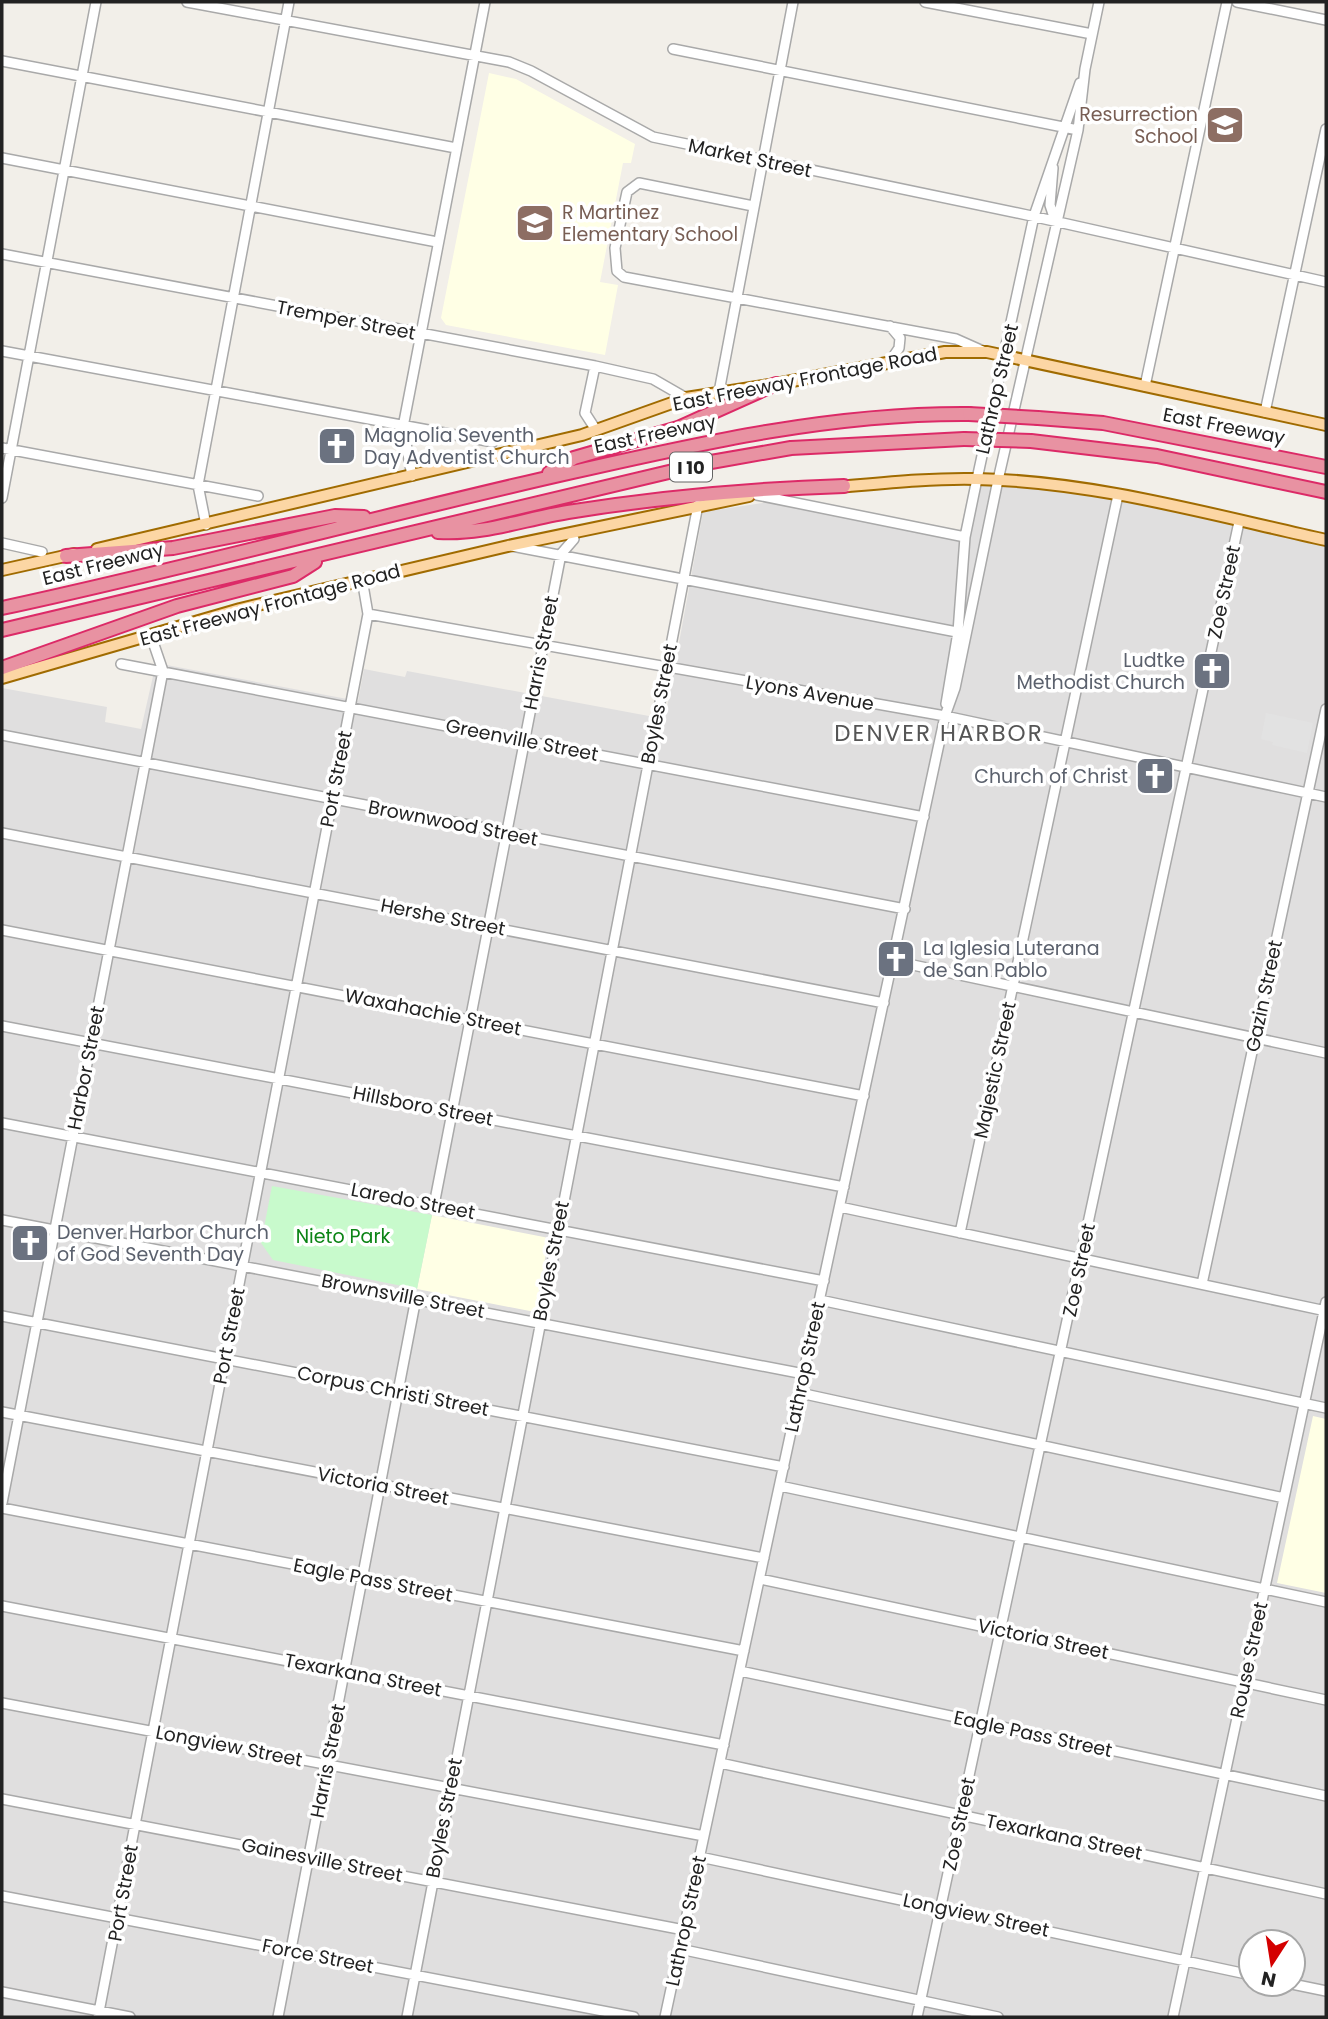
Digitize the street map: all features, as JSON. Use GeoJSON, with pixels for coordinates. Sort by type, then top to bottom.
{"type":"FeatureCollection","features":[{"type":"Feature","properties":{"kind":"highway"},"geometry":{"type":"LineString","coordinates":[[537,480],[574,458],[678,428],[776,384]]}},
{"type":"Feature","properties":{"kind":"highway","name":"East Freeway"},"geometry":{"type":"LineString","coordinates":[[2,608],[378,517],[770,429],[890,416],[969,414],[1103,423],[1326,467]]}},
{"type":"Feature","properties":{"kind":"highway","name":"East Freeway"},"geometry":{"type":"LineString","coordinates":[[2,630],[751,455],[853,443],[964,439],[1031,440],[1157,456],[1326,492]]}},
{"type":"Feature","properties":{"kind":"highway"},"geometry":{"type":"LineString","coordinates":[[423,532],[468,534],[565,512],[699,493],[844,486]]}},
{"type":"Feature","properties":{"kind":"highway"},"geometry":{"type":"LineString","coordinates":[[66,556],[173,548],[335,516],[378,517]]}},
{"type":"Feature","properties":{"kind":"highway"},"geometry":{"type":"LineString","coordinates":[[2,668],[177,606],[293,576],[324,556]]}},
{"type":"Feature","properties":{"kind":"main road","name":"East Freeway Frontage Road"},"geometry":{"type":"LineString","coordinates":[[2,570],[206,525],[596,430],[686,398],[945,352],[987,352],[1326,425]]}},
{"type":"Feature","properties":{"kind":"main road","name":"East Freeway Frontage Road"},"geometry":{"type":"LineString","coordinates":[[2,678],[240,609],[362,579],[508,546],[574,536],[698,505],[757,495],[918,479],[998,480],[1118,495],[1326,540]]}},
{"type":"Feature","properties":{"kind":"street"},"geometry":{"type":"LineString","coordinates":[[2,498],[6,449],[47,262],[96,2]]}},
{"type":"Feature","properties":{"kind":"street","name":"Market Street"},"geometry":{"type":"LineString","coordinates":[[187,2],[475,54],[531,71],[653,137],[1034,216],[1326,282]]}},
{"type":"Feature","properties":{"kind":"street"},"geometry":{"type":"LineString","coordinates":[[206,525],[198,485],[213,392],[289,2]]}},
{"type":"Feature","properties":{"kind":"street"},"geometry":{"type":"LineString","coordinates":[[412,476],[402,427],[485,2]]}},
{"type":"Feature","properties":{"kind":"street"},"geometry":{"type":"LineString","coordinates":[[719,392],[793,2]]}},
{"type":"Feature","properties":{"kind":"street"},"geometry":{"type":"LineString","coordinates":[[925,2],[1092,34]]}},
{"type":"Feature","properties":{"kind":"street","name":"Lathrop Street"},"geometry":{"type":"LineString","coordinates":[[665,2017],[963,633],[1078,130],[1085,69],[1099,2]]}},
{"type":"Feature","properties":{"kind":"street"},"geometry":{"type":"LineString","coordinates":[[1145,386],[1227,2]]}},
{"type":"Feature","properties":{"kind":"street"},"geometry":{"type":"LineString","coordinates":[[1237,2],[1326,20]]}},
{"type":"Feature","properties":{"kind":"street"},"geometry":{"type":"LineString","coordinates":[[673,49],[1078,130]]}},
{"type":"Feature","properties":{"kind":"street"},"geometry":{"type":"LineString","coordinates":[[2,61],[456,148]]}},
{"type":"Feature","properties":{"kind":"street","name":"Lathrop Street"},"geometry":{"type":"LineString","coordinates":[[963,633],[965,537],[977,479],[1034,216],[1085,69]]}},
{"type":"Feature","properties":{"kind":"street"},"geometry":{"type":"LineString","coordinates":[[1265,412],[1326,129]]}},
{"type":"Feature","properties":{"kind":"street"},"geometry":{"type":"LineString","coordinates":[[1054,154],[1050,205],[1056,221]]}},
{"type":"Feature","properties":{"kind":"street"},"geometry":{"type":"LineString","coordinates":[[2,158],[437,242]]}},
{"type":"Feature","properties":{"kind":"street"},"geometry":{"type":"LineString","coordinates":[[753,206],[639,183],[631,186],[627,192],[615,248],[617,271],[624,276],[956,339],[987,352]]}},
{"type":"Feature","properties":{"kind":"street","name":"Tremper Street"},"geometry":{"type":"LineString","coordinates":[[2,254],[595,366],[653,379],[686,398]]}},
{"type":"Feature","properties":{"kind":"street"},"geometry":{"type":"LineString","coordinates":[[889,363],[899,348],[900,338],[890,326]]}},
{"type":"Feature","properties":{"kind":"street"},"geometry":{"type":"LineString","coordinates":[[2,351],[493,442]]}},
{"type":"Feature","properties":{"kind":"street"},"geometry":{"type":"LineString","coordinates":[[595,366],[586,413],[596,430]]}},
{"type":"Feature","properties":{"kind":"street"},"geometry":{"type":"LineString","coordinates":[[6,449],[258,496]]}},
{"type":"Feature","properties":{"kind":"street"},"geometry":{"type":"LineString","coordinates":[[757,495],[965,537]]}},
{"type":"Feature","properties":{"kind":"street","name":"Majestic Street"},"geometry":{"type":"LineString","coordinates":[[960,1233],[1118,495]]}},
{"type":"Feature","properties":{"kind":"street","name":"Boyles Street"},"geometry":{"type":"LineString","coordinates":[[407,2017],[698,505]]}},
{"type":"Feature","properties":{"kind":"street","name":"Zoe Street"},"geometry":{"type":"LineString","coordinates":[[917,2017],[1240,522]]}},
{"type":"Feature","properties":{"kind":"street"},"geometry":{"type":"LineString","coordinates":[[562,554],[574,536]]}},
{"type":"Feature","properties":{"kind":"street"},"geometry":{"type":"LineString","coordinates":[[574,536],[585,559]]}},
{"type":"Feature","properties":{"kind":"street"},"geometry":{"type":"LineString","coordinates":[[2,543],[42,552]]}},
{"type":"Feature","properties":{"kind":"street"},"geometry":{"type":"LineString","coordinates":[[508,546],[562,554],[963,633]]}},
{"type":"Feature","properties":{"kind":"street","name":"Harris Street"},"geometry":{"type":"LineString","coordinates":[[433,1205],[562,554]]}},
{"type":"Feature","properties":{"kind":"street"},"geometry":{"type":"LineString","coordinates":[[362,579],[368,614]]}},
{"type":"Feature","properties":{"kind":"street","name":"Lyons Avenue"},"geometry":{"type":"LineString","coordinates":[[368,614],[945,716],[1326,797]]}},
{"type":"Feature","properties":{"kind":"street","name":"Port Street"},"geometry":{"type":"LineString","coordinates":[[99,2014],[368,614]]}},
{"type":"Feature","properties":{"kind":"street"},"geometry":{"type":"LineString","coordinates":[[151,636],[163,671]]}},
{"type":"Feature","properties":{"kind":"street","name":"Greenville Street"},"geometry":{"type":"LineString","coordinates":[[121,664],[924,817]]}},
{"type":"Feature","properties":{"kind":"street","name":"Harbor Street"},"geometry":{"type":"LineString","coordinates":[[2,1505],[163,671]]}},
{"type":"Feature","properties":{"kind":"street","name":"Gazin Street"},"geometry":{"type":"LineString","coordinates":[[1202,1284],[1326,709]]}},
{"type":"Feature","properties":{"kind":"street","name":"Brownwood Street"},"geometry":{"type":"LineString","coordinates":[[2,735],[905,909]]}},
{"type":"Feature","properties":{"kind":"street","name":"Hershe Street"},"geometry":{"type":"LineString","coordinates":[[2,833],[884,1003]]}},
{"type":"Feature","properties":{"kind":"street","name":"Waxahachie Street"},"geometry":{"type":"LineString","coordinates":[[2,930],[864,1096]]}},
{"type":"Feature","properties":{"kind":"street"},"geometry":{"type":"LineString","coordinates":[[894,961],[1326,1053]]}},
{"type":"Feature","properties":{"kind":"street","name":"Hillsboro Street"},"geometry":{"type":"LineString","coordinates":[[2,1026],[844,1187]]}},
{"type":"Feature","properties":{"kind":"street","name":"Laredo Street"},"geometry":{"type":"LineString","coordinates":[[2,1123],[824,1281]]}},
{"type":"Feature","properties":{"kind":"street"},"geometry":{"type":"LineString","coordinates":[[840,1207],[1326,1308]]}},
{"type":"Feature","properties":{"kind":"street","name":"Brownsville Street"},"geometry":{"type":"LineString","coordinates":[[2,1220],[804,1374]]}},
{"type":"Feature","properties":{"kind":"street","name":"Harris Street"},"geometry":{"type":"LineString","coordinates":[[278,2017],[416,1298]]}},
{"type":"Feature","properties":{"kind":"street"},"geometry":{"type":"LineString","coordinates":[[820,1300],[1326,1408]]}},
{"type":"Feature","properties":{"kind":"street","name":"Rouse Street"},"geometry":{"type":"LineString","coordinates":[[1172,2017],[1326,1308]]}},
{"type":"Feature","properties":{"kind":"street","name":"Corpus Christi Street"},"geometry":{"type":"LineString","coordinates":[[2,1316],[784,1467]]}},
{"type":"Feature","properties":{"kind":"street"},"geometry":{"type":"LineString","coordinates":[[800,1392],[1284,1498]]}},
{"type":"Feature","properties":{"kind":"street","name":"Victoria Street"},"geometry":{"type":"LineString","coordinates":[[2,1412],[764,1558]]}},
{"type":"Feature","properties":{"kind":"street"},"geometry":{"type":"LineString","coordinates":[[780,1486],[1326,1602]]}},
{"type":"Feature","properties":{"kind":"street","name":"Eagle Pass Street"},"geometry":{"type":"LineString","coordinates":[[2,1505],[190,1546],[744,1651]]}},
{"type":"Feature","properties":{"kind":"street","name":"Victoria Street"},"geometry":{"type":"LineString","coordinates":[[760,1579],[1326,1700]]}},
{"type":"Feature","properties":{"kind":"street","name":"Texarkana Street"},"geometry":{"type":"LineString","coordinates":[[2,1606],[724,1745]]}},
{"type":"Feature","properties":{"kind":"street","name":"Eagle Pass Street"},"geometry":{"type":"LineString","coordinates":[[740,1671],[1326,1796]]}},
{"type":"Feature","properties":{"kind":"street","name":"Longview Street"},"geometry":{"type":"LineString","coordinates":[[2,1703],[704,1836]]}},
{"type":"Feature","properties":{"kind":"street","name":"Texarkana Street"},"geometry":{"type":"LineString","coordinates":[[720,1763],[1326,1894]]}},
{"type":"Feature","properties":{"kind":"street","name":"Gainesville Street"},"geometry":{"type":"LineString","coordinates":[[2,1799],[684,1930]]}},
{"type":"Feature","properties":{"kind":"street","name":"Longview Street"},"geometry":{"type":"LineString","coordinates":[[700,1857],[1237,1972]]}},
{"type":"Feature","properties":{"kind":"street","name":"Force Street"},"geometry":{"type":"LineString","coordinates":[[2,1895],[634,2017]]}},
{"type":"Feature","properties":{"kind":"street"},"geometry":{"type":"LineString","coordinates":[[680,1949],[998,2017]]}},
{"type":"Feature","properties":{"kind":"street"},"geometry":{"type":"LineString","coordinates":[[1307,1987],[1326,1991]]}},
{"type":"Feature","properties":{"kind":"street"},"geometry":{"type":"LineString","coordinates":[[2,1992],[99,2014],[130,2017]]}},
{"type":"Feature","properties":{"kind":"shaded area","name":"R Martinez Elementary School"},"geometry":{"type":"Polygon","coordinates":[[[489,73],[516,79],[635,144],[631,163],[623,163],[600,282],[618,285],[605,355],[446,325],[441,318],[489,73]]]}},
{"type":"Feature","properties":{"kind":"shaded area"},"geometry":{"type":"Polygon","coordinates":[[[973,472],[1031,475],[1093,485],[1326,536],[1326,2017],[2,2017],[2,688],[107,707],[105,722],[141,729],[156,663],[358,701],[364,669],[405,677],[407,671],[665,719],[703,512],[795,498],[960,531],[973,472]]]}},
{"type":"Feature","properties":{"kind":"shaded area"},"geometry":{"type":"Polygon","coordinates":[[[1266,713],[1313,723],[1307,753],[1272,745],[1273,742],[1261,739],[1266,713]]]}},
{"type":"Feature","properties":{"kind":"shaded area"},"geometry":{"type":"Polygon","coordinates":[[[432,1215],[549,1238],[535,1312],[417,1289],[432,1215]]]}},
{"type":"Feature","properties":{"kind":"shaded area"},"geometry":{"type":"Polygon","coordinates":[[[1313,1416],[1326,1419],[1326,1593],[1277,1583],[1313,1416]]]}},
{"type":"Feature","properties":{"kind":"green space","name":"Nieto Park"},"geometry":{"type":"Polygon","coordinates":[[[272,1186],[432,1215],[417,1289],[273,1260],[261,1243],[272,1186]]]}},
{"type":"Feature","properties":{"kind":"place","name":"Resurrection School"},"geometry":{"type":"Point","coordinates":[1225,125]}},
{"type":"Feature","properties":{"kind":"place","name":"R Martinez Elementary School"},"geometry":{"type":"Point","coordinates":[535,223]}},
{"type":"Feature","properties":{"kind":"place","name":"Magnolia Seventh Day Adventist Church"},"geometry":{"type":"Point","coordinates":[337,446]}},
{"type":"Feature","properties":{"kind":"place","name":"Ludtke Methodist Church"},"geometry":{"type":"Point","coordinates":[1212,671]}},
{"type":"Feature","properties":{"kind":"place","name":"Church of Christ"},"geometry":{"type":"Point","coordinates":[1155,776]}},
{"type":"Feature","properties":{"kind":"place","name":"La Iglesia Luterana de San Pablo"},"geometry":{"type":"Point","coordinates":[896,959]}},
{"type":"Feature","properties":{"kind":"place","name":"Denver Harbor Church of God Seventh Day"},"geometry":{"type":"Point","coordinates":[30,1243]}},
{"type":"Feature","properties":{"kind":"district","name":"DENVER HARBOR"},"geometry":{"type":"Point","coordinates":[939,733]}}]}
